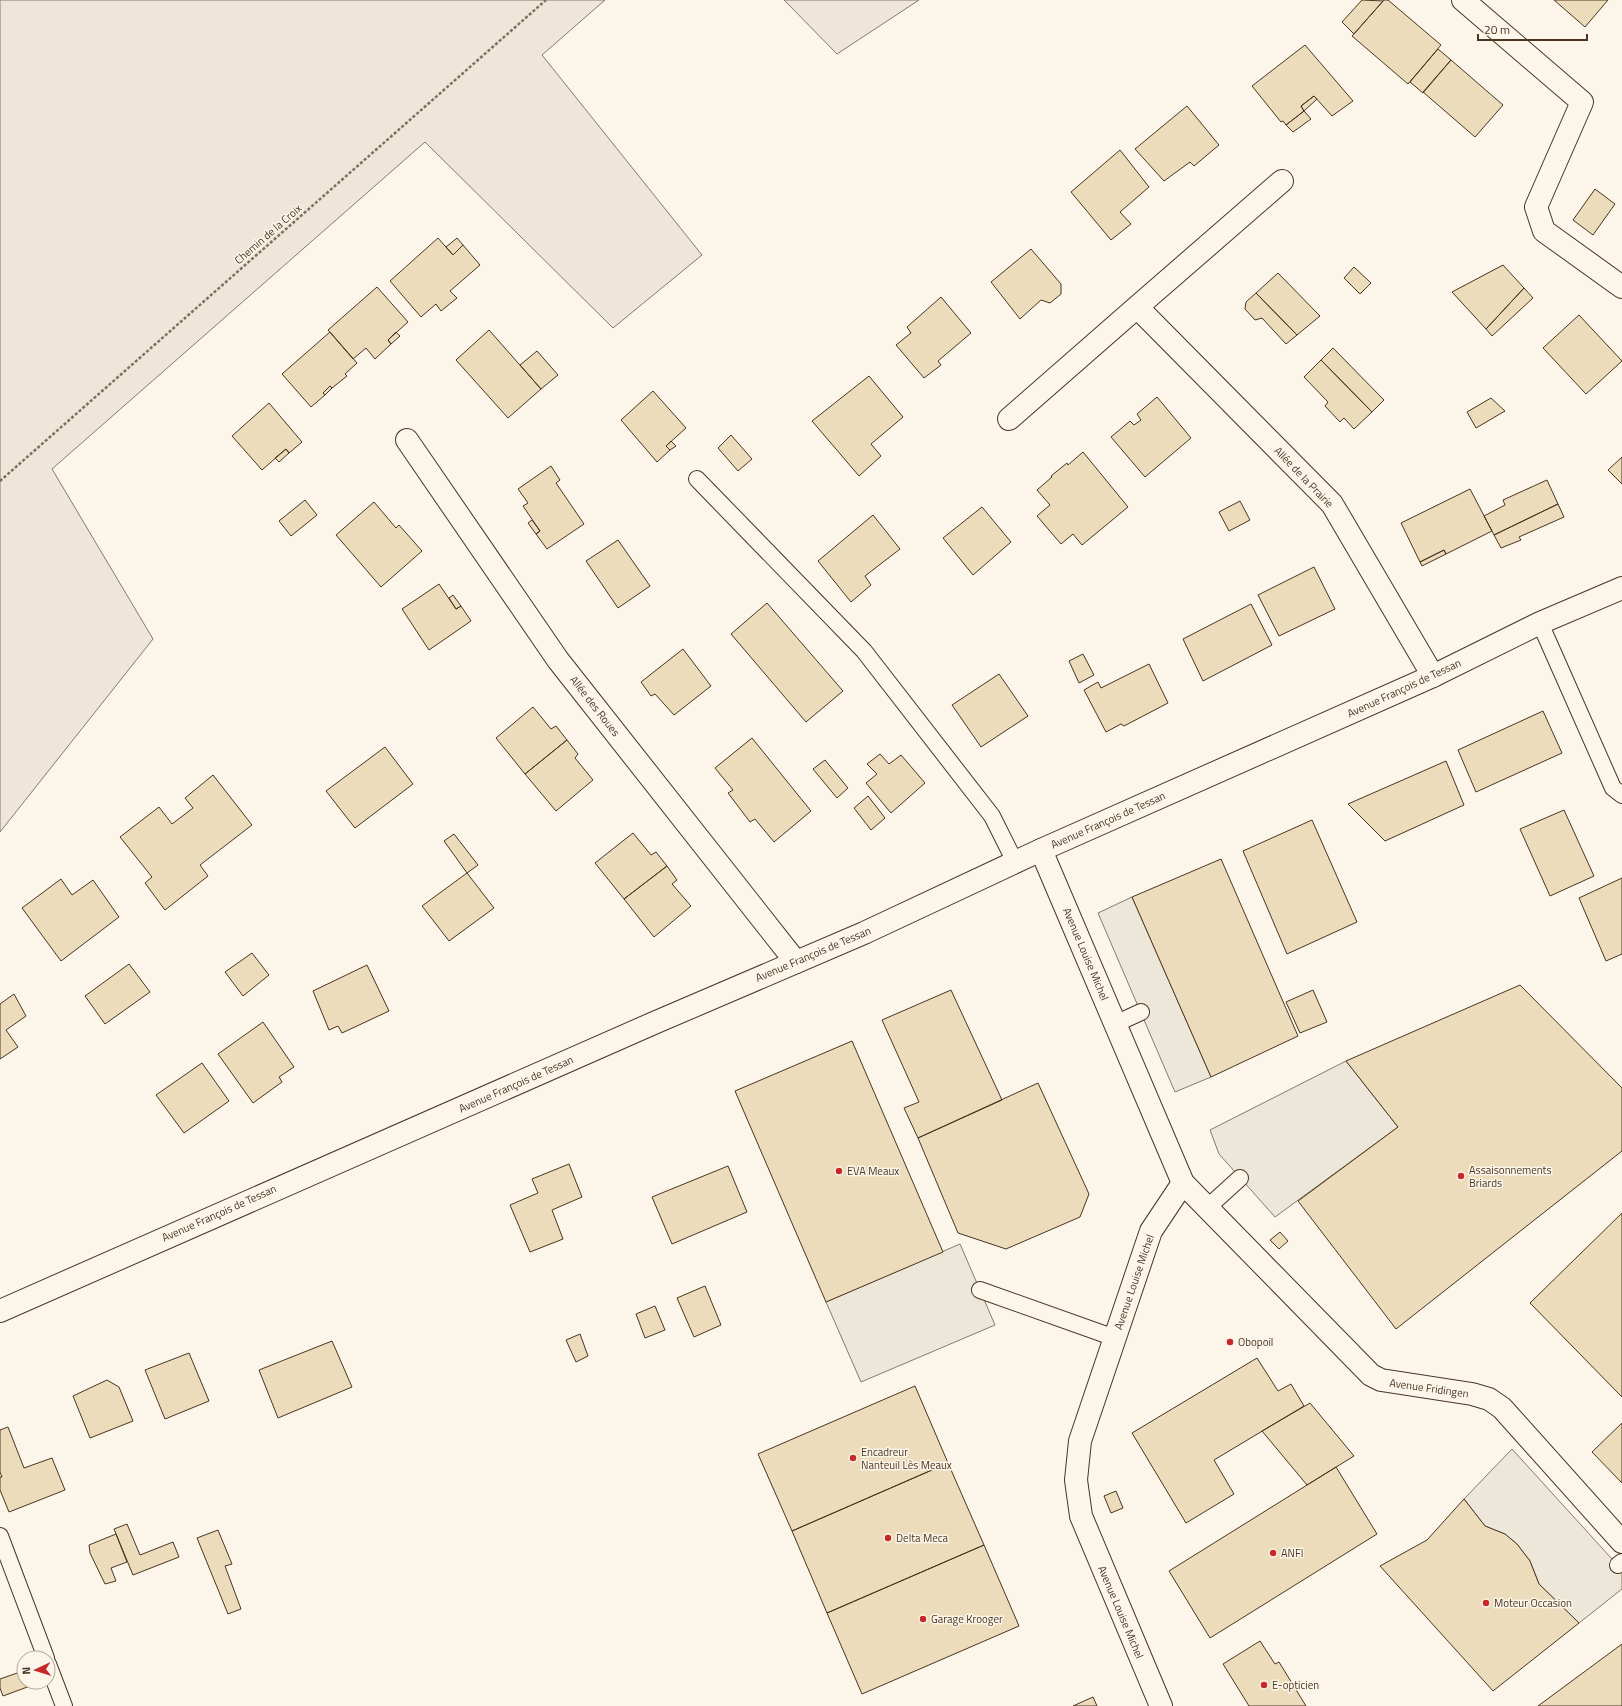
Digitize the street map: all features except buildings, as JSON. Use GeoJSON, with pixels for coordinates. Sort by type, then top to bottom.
{"type":"FeatureCollection","features":[{"type":"Feature","properties":{"kind":"street"},"geometry":{"type":"LineString","coordinates":[[1463,0],[1582,102],[1536,207],[1544,231],[1622,287]]}},
{"type":"Feature","properties":{"kind":"street"},"geometry":{"type":"LineString","coordinates":[[1009,419],[1136,306],[1282,181]]}},
{"type":"Feature","properties":{"kind":"street","name":"Allée de la Prairie"},"geometry":{"type":"LineString","coordinates":[[1136,306],[1332,504],[1433,676]]}},
{"type":"Feature","properties":{"kind":"street","name":"Allée des Roues"},"geometry":{"type":"LineString","coordinates":[[408,440],[558,660],[796,962]]}},
{"type":"Feature","properties":{"kind":"street","name":"Avenue François de Tessan"},"geometry":{"type":"LineString","coordinates":[[0,1310],[864,933],[1041,850],[1433,676],[1540,623],[1622,588]]}},
{"type":"Feature","properties":{"kind":"street","name":"Avenue Louise Michel"},"geometry":{"type":"LineString","coordinates":[[1041,850],[1183,1183],[1151,1231],[1080,1442],[1076,1480],[1081,1516],[1161,1706]]}},
{"type":"Feature","properties":{"kind":"street","name":"Avenue Fridingen"},"geometry":{"type":"LineString","coordinates":[[1183,1183],[1371,1375],[1381,1380],[1472,1394],[1489,1399],[1502,1408],[1622,1542]]}},
{"type":"Feature","properties":{"kind":"lane"},"geometry":{"type":"LineString","coordinates":[[697,479],[864,651],[992,816],[1015,862]]}},
{"type":"Feature","properties":{"kind":"lane"},"geometry":{"type":"LineString","coordinates":[[1540,623],[1613,788],[1622,795]]}},
{"type":"Feature","properties":{"kind":"lane"},"geometry":{"type":"LineString","coordinates":[[1115,1024],[1141,1012]]}},
{"type":"Feature","properties":{"kind":"lane"},"geometry":{"type":"LineString","coordinates":[[1208,1208],[1240,1178]]}},
{"type":"Feature","properties":{"kind":"lane"},"geometry":{"type":"LineString","coordinates":[[980,1290],[1115,1338]]}},
{"type":"Feature","properties":{"kind":"lane"},"geometry":{"type":"LineString","coordinates":[[0,1536],[43,1650]]}},
{"type":"Feature","properties":{"kind":"lane"},"geometry":{"type":"LineString","coordinates":[[56,1685],[64,1706]]}},
{"type":"Feature","properties":{"kind":"path","name":"Chemin de la Croix"},"geometry":{"type":"LineString","coordinates":[[0,481],[546,0]]}},
{"type":"Feature","properties":{"kind":"shaded area"},"geometry":{"type":"Polygon","coordinates":[[[0,0],[605,0],[542,55],[702,255],[613,328],[425,142],[52,469],[153,639],[0,832],[0,0]]]}},
{"type":"Feature","properties":{"kind":"shaded area"},"geometry":{"type":"Polygon","coordinates":[[[784,0],[919,0],[837,54],[784,0]]]}},
{"type":"Feature","properties":{"kind":"shaded area"},"geometry":{"type":"Polygon","coordinates":[[[1132,897],[1211,1077],[1175,1092],[1098,913],[1132,897]]]}},
{"type":"Feature","properties":{"kind":"shaded area"},"geometry":{"type":"Polygon","coordinates":[[[1346,1061],[1398,1127],[1275,1217],[1219,1154],[1210,1130],[1346,1061]]]}},
{"type":"Feature","properties":{"kind":"shaded area"},"geometry":{"type":"Polygon","coordinates":[[[960,1244],[995,1325],[861,1382],[826,1302],[960,1244]]]}},
{"type":"Feature","properties":{"kind":"shaded area"},"geometry":{"type":"Polygon","coordinates":[[[1512,1449],[1622,1570],[1622,1589],[1579,1623],[1539,1584],[1530,1561],[1517,1544],[1505,1534],[1485,1526],[1464,1499],[1512,1449]]]}},
{"type":"Feature","properties":{"kind":"place","name":"EVA Meaux"},"geometry":{"type":"Point","coordinates":[839,1171]}},
{"type":"Feature","properties":{"kind":"place","name":"Assaisonnements Briards"},"geometry":{"type":"Point","coordinates":[1461,1176]}},
{"type":"Feature","properties":{"kind":"place","name":"Obopoil"},"geometry":{"type":"Point","coordinates":[1230,1342]}},
{"type":"Feature","properties":{"kind":"place","name":"Encadreur Nanteuil Lès Meaux"},"geometry":{"type":"Point","coordinates":[853,1458]}},
{"type":"Feature","properties":{"kind":"place","name":"Delta Meca"},"geometry":{"type":"Point","coordinates":[888,1538]}},
{"type":"Feature","properties":{"kind":"place","name":"ANFI"},"geometry":{"type":"Point","coordinates":[1273,1553]}},
{"type":"Feature","properties":{"kind":"place","name":"Moteur Occasion"},"geometry":{"type":"Point","coordinates":[1486,1603]}},
{"type":"Feature","properties":{"kind":"place","name":"Garage Krooger"},"geometry":{"type":"Point","coordinates":[923,1619]}},
{"type":"Feature","properties":{"kind":"place","name":"E-opticien"},"geometry":{"type":"Point","coordinates":[1264,1685]}}]}
